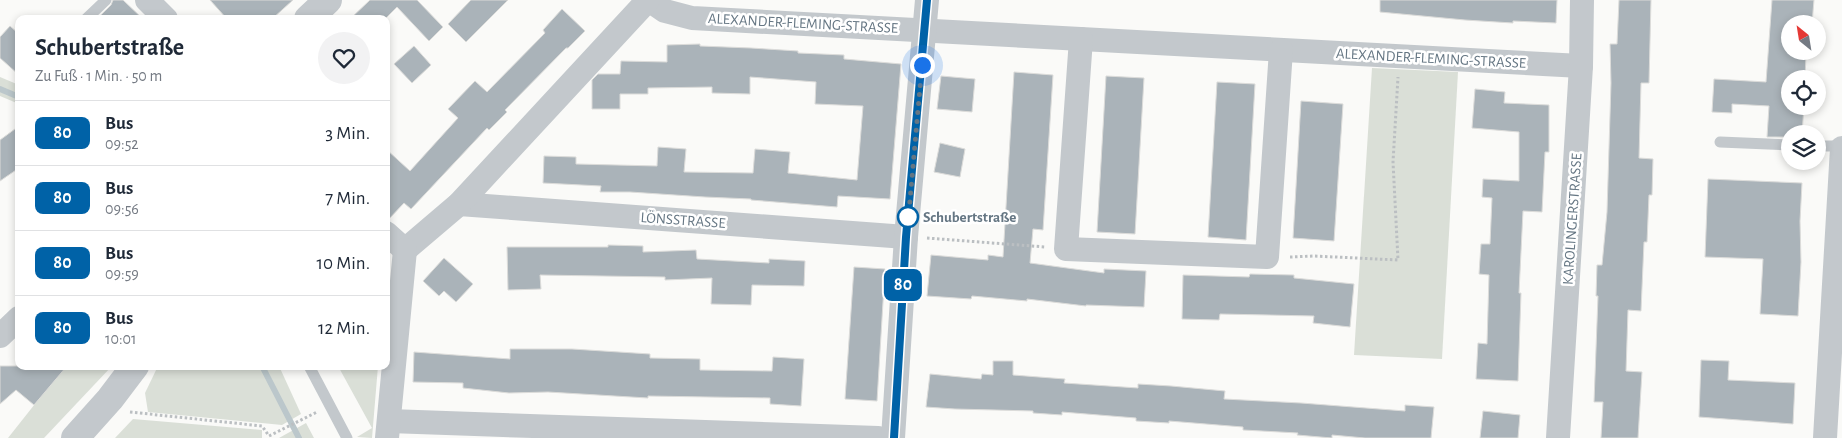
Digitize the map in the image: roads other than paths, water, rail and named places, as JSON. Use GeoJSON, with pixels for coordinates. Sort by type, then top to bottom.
{"type":"FeatureCollection","features":[{"type":"Feature","properties":{"kind":"street"},"geometry":{"type":"LineString","coordinates":[[147,0],[162,15]]}},
{"type":"Feature","properties":{"kind":"street"},"geometry":{"type":"LineString","coordinates":[[312,15],[328,0]]}},
{"type":"Feature","properties":{"kind":"street","name":"ALEXANDER-FLEMING-STRASSE"},"geometry":{"type":"LineString","coordinates":[[405,250],[459,204],[649,0],[665,11],[692,18],[925,29],[1581,66]]}},
{"type":"Feature","properties":{"kind":"street"},"geometry":{"type":"LineString","coordinates":[[894,438],[906,237],[927,0]]}},
{"type":"Feature","properties":{"kind":"street","name":"KAROLINGERSTRASSE"},"geometry":{"type":"LineString","coordinates":[[1558,438],[1581,66],[1582,0]]}},
{"type":"Feature","properties":{"kind":"street"},"geometry":{"type":"LineString","coordinates":[[1081,39],[1066,249],[1266,257],[1281,50]]}},
{"type":"Feature","properties":{"kind":"street"},"geometry":{"type":"LineString","coordinates":[[1825,438],[1837,307],[1842,147]]}},
{"type":"Feature","properties":{"kind":"street","name":"LÖNSSTRASSE"},"geometry":{"type":"LineString","coordinates":[[459,204],[906,237]]}},
{"type":"Feature","properties":{"kind":"street"},"geometry":{"type":"LineString","coordinates":[[390,237],[405,250],[388,429],[878,438]]}},
{"type":"Feature","properties":{"kind":"street"},"geometry":{"type":"LineString","coordinates":[[0,336],[15,322]]}},
{"type":"Feature","properties":{"kind":"street"},"geometry":{"type":"LineString","coordinates":[[75,438],[110,400],[133,370]]}},
{"type":"Feature","properties":{"kind":"lane"},"geometry":{"type":"LineString","coordinates":[[90,15],[106,0]]}},
{"type":"Feature","properties":{"kind":"lane"},"geometry":{"type":"LineString","coordinates":[[1720,142],[1781,145]]}},
{"type":"Feature","properties":{"kind":"lane"},"geometry":{"type":"LineString","coordinates":[[1826,146],[1842,147]]}},
{"type":"Feature","properties":{"kind":"lane"},"geometry":{"type":"LineString","coordinates":[[311,370],[347,438]]}},
{"type":"Feature","properties":{"kind":"waterway"},"geometry":{"type":"LineString","coordinates":[[0,89],[15,95]]}},
{"type":"Feature","properties":{"kind":"waterway"},"geometry":{"type":"LineString","coordinates":[[264,370],[299,438]]}},
{"type":"Feature","properties":{"kind":"place","name":"Schubertstraße"},"geometry":{"type":"Point","coordinates":[908,217]}}]}
